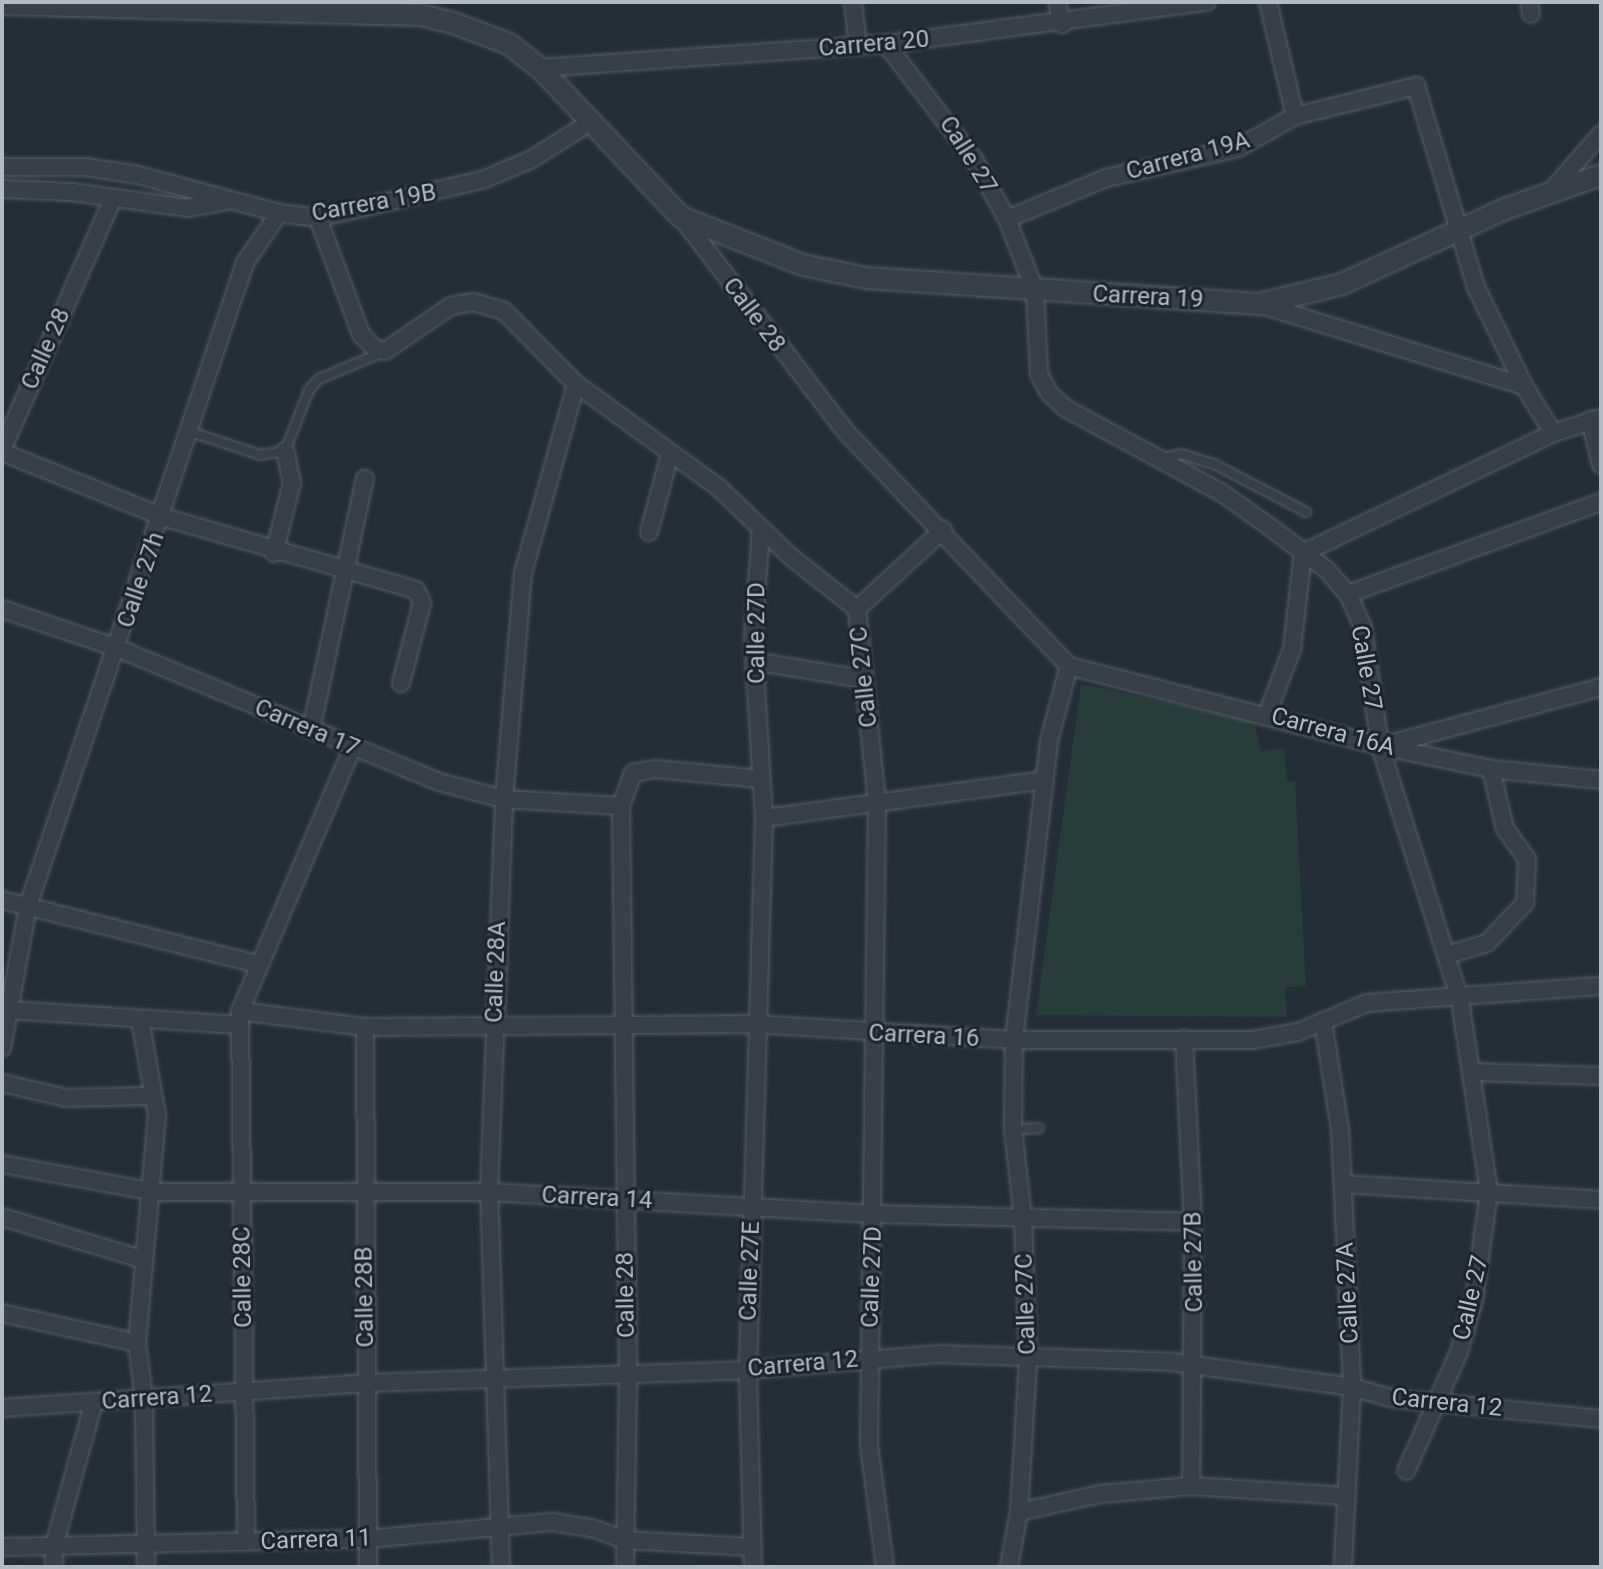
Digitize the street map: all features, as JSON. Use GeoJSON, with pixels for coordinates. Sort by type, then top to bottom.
{"type":"FeatureCollection","features":[{"type":"Feature","properties":{"kind":"street"},"geometry":{"type":"LineString","coordinates":[[853,2],[858,47]]}},
{"type":"Feature","properties":{"kind":"street"},"geometry":{"type":"LineString","coordinates":[[1057,2],[1062,24]]}},
{"type":"Feature","properties":{"kind":"street","name":"Carrera 20"},"geometry":{"type":"LineString","coordinates":[[540,68],[858,47],[1062,24],[1207,2]]}},
{"type":"Feature","properties":{"kind":"street"},"geometry":{"type":"LineString","coordinates":[[1268,2],[1295,116]]}},
{"type":"Feature","properties":{"kind":"street","name":"Calle 28"},"geometry":{"type":"LineString","coordinates":[[2,4],[419,8],[509,44],[540,68],[681,217],[847,433],[943,530],[1069,666]]}},
{"type":"Feature","properties":{"kind":"street","name":"Calle 27"},"geometry":{"type":"LineString","coordinates":[[886,44],[974,159],[1007,219],[1035,291],[1039,374],[1049,393],[1065,408],[1222,493],[1303,553],[1348,594],[1363,628],[1380,746],[1460,1000],[1489,1192],[1474,1300],[1438,1403],[1406,1471]]}},
{"type":"Feature","properties":{"kind":"street","name":"Carrera 19A"},"geometry":{"type":"LineString","coordinates":[[1007,219],[1106,178],[1238,148],[1295,116],[1416,86],[1459,230]]}},
{"type":"Feature","properties":{"kind":"street","name":"Carrera 19B"},"geometry":{"type":"LineString","coordinates":[[2,167],[70,177],[138,175],[279,213],[318,218],[485,179],[532,159],[592,121]]}},
{"type":"Feature","properties":{"kind":"street"},"geometry":{"type":"LineString","coordinates":[[1553,189],[1601,134]]}},
{"type":"Feature","properties":{"kind":"street","name":"Carrera 19"},"geometry":{"type":"LineString","coordinates":[[681,217],[803,265],[867,278],[1259,304],[1342,284],[1553,189],[1601,175]]}},
{"type":"Feature","properties":{"kind":"street"},"geometry":{"type":"LineString","coordinates":[[2,189],[70,177],[113,198],[203,206],[231,200]]}},
{"type":"Feature","properties":{"kind":"street","name":"Calle 28"},"geometry":{"type":"LineString","coordinates":[[2,451],[113,198]]}},
{"type":"Feature","properties":{"kind":"street","name":"Calle 27h"},"geometry":{"type":"LineString","coordinates":[[2,1048],[9,1010],[8,985],[28,906],[163,517],[249,253],[279,213]]}},
{"type":"Feature","properties":{"kind":"street"},"geometry":{"type":"LineString","coordinates":[[318,218],[361,334],[375,349],[385,351],[451,306],[473,302],[504,311],[576,384],[719,488],[761,529],[857,609],[943,530]]}},
{"type":"Feature","properties":{"kind":"street"},"geometry":{"type":"LineString","coordinates":[[1459,230],[1476,287],[1524,386],[1553,433]]}},
{"type":"Feature","properties":{"kind":"street"},"geometry":{"type":"LineString","coordinates":[[1259,304],[1524,386]]}},
{"type":"Feature","properties":{"kind":"street","name":"Calle 28A"},"geometry":{"type":"LineString","coordinates":[[501,1567],[491,1377],[489,1192],[504,799],[523,573],[576,384]]}},
{"type":"Feature","properties":{"kind":"street"},"geometry":{"type":"LineString","coordinates":[[1267,715],[1292,649],[1303,553],[1553,433],[1595,419],[1601,465]]}},
{"type":"Feature","properties":{"kind":"street"},"geometry":{"type":"LineString","coordinates":[[2,451],[163,517],[274,553],[416,590],[422,603],[401,683]]}},
{"type":"Feature","properties":{"kind":"street"},"geometry":{"type":"LineString","coordinates":[[274,553],[292,483],[285,451]]}},
{"type":"Feature","properties":{"kind":"street"},"geometry":{"type":"LineString","coordinates":[[649,532],[670,454]]}},
{"type":"Feature","properties":{"kind":"street"},"geometry":{"type":"LineString","coordinates":[[311,730],[365,479]]}},
{"type":"Feature","properties":{"kind":"street"},"geometry":{"type":"LineString","coordinates":[[1348,594],[1601,502]]}},
{"type":"Feature","properties":{"kind":"street","name":"Calle 27D"},"geometry":{"type":"LineString","coordinates":[[754,1024],[764,818],[758,662],[753,624],[761,529]]}},
{"type":"Feature","properties":{"kind":"street","name":"Carrera 17"},"geometry":{"type":"LineString","coordinates":[[2,609],[117,648],[439,782],[504,799],[621,806]]}},
{"type":"Feature","properties":{"kind":"street","name":"Calle 27C"},"geometry":{"type":"LineString","coordinates":[[857,609],[877,801],[873,1034]]}},
{"type":"Feature","properties":{"kind":"street"},"geometry":{"type":"LineString","coordinates":[[758,662],[863,679]]}},
{"type":"Feature","properties":{"kind":"street"},"geometry":{"type":"LineString","coordinates":[[1014,1040],[1044,780],[1069,666]]}},
{"type":"Feature","properties":{"kind":"street","name":"Carrera 16A"},"geometry":{"type":"LineString","coordinates":[[1069,666],[1380,746],[1491,769],[1601,780]]}},
{"type":"Feature","properties":{"kind":"street"},"geometry":{"type":"LineString","coordinates":[[1380,746],[1601,687]]}},
{"type":"Feature","properties":{"kind":"street"},"geometry":{"type":"LineString","coordinates":[[240,1018],[352,748]]}},
{"type":"Feature","properties":{"kind":"street"},"geometry":{"type":"LineString","coordinates":[[625,1024],[621,806],[633,773],[655,769],[761,779]]}},
{"type":"Feature","properties":{"kind":"street"},"geometry":{"type":"LineString","coordinates":[[1447,955],[1487,943],[1525,903],[1527,859],[1505,829],[1491,769]]}},
{"type":"Feature","properties":{"kind":"street"},"geometry":{"type":"LineString","coordinates":[[764,818],[1044,780]]}},
{"type":"Feature","properties":{"kind":"street"},"geometry":{"type":"LineString","coordinates":[[2,900],[260,965]]}},
{"type":"Feature","properties":{"kind":"street","name":"Carrera 16"},"geometry":{"type":"LineString","coordinates":[[9,1010],[140,1019],[240,1018],[365,1027],[494,1023],[754,1024],[873,1034],[1014,1040],[1276,1038],[1367,1003],[1460,1000],[1601,986]]}},
{"type":"Feature","properties":{"kind":"street","name":"Calle 28C"},"geometry":{"type":"LineString","coordinates":[[240,1018],[246,1542]]}},
{"type":"Feature","properties":{"kind":"street"},"geometry":{"type":"LineString","coordinates":[[140,1019],[151,1096],[157,1115],[154,1192],[141,1259],[137,1343],[144,1400],[146,1567]]}},
{"type":"Feature","properties":{"kind":"street","name":"Calle 27A"},"geometry":{"type":"LineString","coordinates":[[1323,1021],[1343,1184],[1352,1387],[1343,1567]]}},
{"type":"Feature","properties":{"kind":"street","name":"Calle 28"},"geometry":{"type":"LineString","coordinates":[[625,1024],[628,1371],[625,1567]]}},
{"type":"Feature","properties":{"kind":"street","name":"Calle 27E"},"geometry":{"type":"LineString","coordinates":[[753,1567],[748,1370],[754,1024]]}},
{"type":"Feature","properties":{"kind":"street","name":"Calle 28B"},"geometry":{"type":"LineString","coordinates":[[365,1027],[363,1192],[368,1567]]}},
{"type":"Feature","properties":{"kind":"street","name":"Calle 27D"},"geometry":{"type":"LineString","coordinates":[[873,1034],[875,1214],[869,1445],[885,1567]]}},
{"type":"Feature","properties":{"kind":"street","name":"Calle 27B"},"geometry":{"type":"LineString","coordinates":[[1184,1039],[1196,1365],[1191,1486]]}},
{"type":"Feature","properties":{"kind":"street","name":"Calle 27C"},"geometry":{"type":"LineString","coordinates":[[1009,1567],[1019,1512],[1028,1361],[1023,1218],[1013,1129],[1014,1040]]}},
{"type":"Feature","properties":{"kind":"street"},"geometry":{"type":"LineString","coordinates":[[1471,1072],[1601,1076]]}},
{"type":"Feature","properties":{"kind":"street"},"geometry":{"type":"LineString","coordinates":[[2,1083],[66,1098],[151,1096]]}},
{"type":"Feature","properties":{"kind":"street","name":"Carrera 14"},"geometry":{"type":"LineString","coordinates":[[2,1164],[154,1192],[489,1192],[625,1201],[752,1204],[875,1214],[1193,1222]]}},
{"type":"Feature","properties":{"kind":"street"},"geometry":{"type":"LineString","coordinates":[[1343,1184],[1601,1200]]}},
{"type":"Feature","properties":{"kind":"street"},"geometry":{"type":"LineString","coordinates":[[2,1217],[141,1259]]}},
{"type":"Feature","properties":{"kind":"street"},"geometry":{"type":"LineString","coordinates":[[2,1313],[137,1343]]}},
{"type":"Feature","properties":{"kind":"street","name":"Carrera 12"},"geometry":{"type":"LineString","coordinates":[[2,1408],[366,1383],[628,1371],[748,1370],[869,1358],[972,1355],[1028,1361],[1196,1365],[1352,1387],[1370,1395],[1601,1419]]}},
{"type":"Feature","properties":{"kind":"street"},"geometry":{"type":"LineString","coordinates":[[54,1567],[54,1546],[94,1402]]}},
{"type":"Feature","properties":{"kind":"street"},"geometry":{"type":"LineString","coordinates":[[1019,1512],[1100,1494],[1191,1486],[1347,1496]]}},
{"type":"Feature","properties":{"kind":"street","name":"Carrera 11"},"geometry":{"type":"LineString","coordinates":[[2,1547],[368,1539],[553,1522],[592,1528],[625,1540],[753,1547]]}},
{"type":"Feature","properties":{"kind":"lane"},"geometry":{"type":"LineString","coordinates":[[191,432],[260,455],[285,451],[309,390],[319,379],[385,351]]}},
{"type":"Feature","properties":{"kind":"lane"},"geometry":{"type":"LineString","coordinates":[[1160,459],[1181,454],[1216,465],[1306,512]]}},
{"type":"Feature","properties":{"kind":"lane"},"geometry":{"type":"LineString","coordinates":[[1013,1129],[1039,1128]]}},
{"type":"Feature","properties":{"kind":"green space"},"geometry":{"type":"Polygon","coordinates":[[[1081,684],[1254,721],[1261,751],[1284,748],[1287,781],[1295,781],[1306,986],[1285,987],[1287,1017],[1036,1015],[1081,684]]]}}]}
